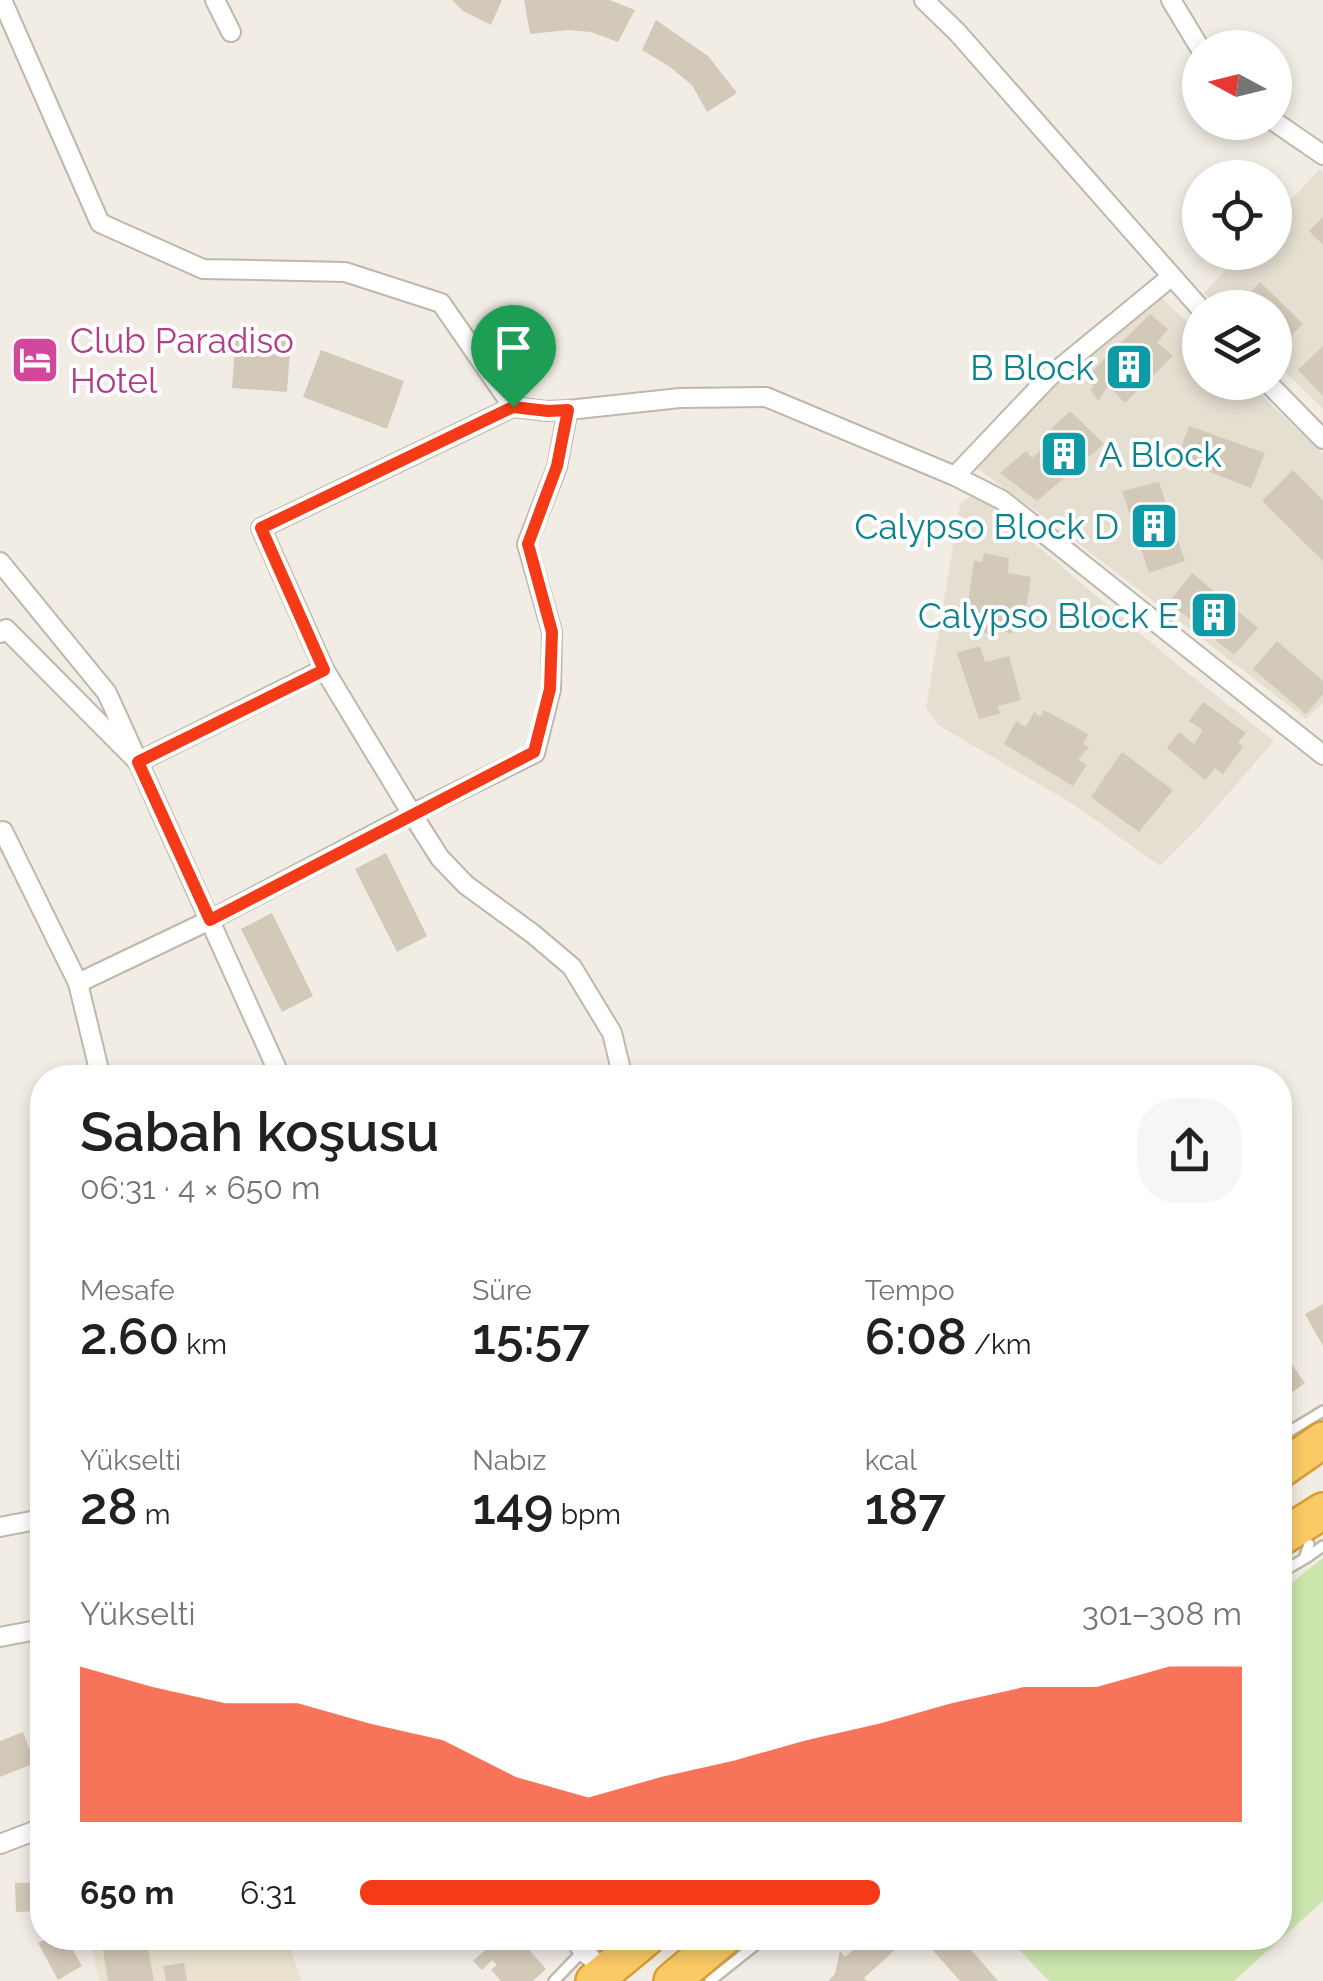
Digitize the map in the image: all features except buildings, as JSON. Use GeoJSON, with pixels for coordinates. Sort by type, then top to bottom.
{"type":"FeatureCollection","features":[{"type":"Feature","properties":{"kind":"highway"},"geometry":{"type":"LineString","coordinates":[[1292,1462],[1323,1440]]}},
{"type":"Feature","properties":{"kind":"highway"},"geometry":{"type":"LineString","coordinates":[[672,1981],[709,1950]]}},
{"type":"Feature","properties":{"kind":"street"},"geometry":{"type":"LineString","coordinates":[[2,0],[6,19],[100,223],[203,269],[345,272],[440,303],[513,407]]}},
{"type":"Feature","properties":{"kind":"street"},"geometry":{"type":"LineString","coordinates":[[215,0],[231,32]]}},
{"type":"Feature","properties":{"kind":"street"},"geometry":{"type":"LineString","coordinates":[[924,0],[1184,290]]}},
{"type":"Feature","properties":{"kind":"street"},"geometry":{"type":"LineString","coordinates":[[1171,0],[1189,30]]}},
{"type":"Feature","properties":{"kind":"street"},"geometry":{"type":"LineString","coordinates":[[1292,134],[1323,155]]}},
{"type":"Feature","properties":{"kind":"street"},"geometry":{"type":"LineString","coordinates":[[956,476],[1049,377],[1172,276]]}},
{"type":"Feature","properties":{"kind":"street"},"geometry":{"type":"LineString","coordinates":[[620,1065],[612,1033],[572,967],[466,885],[440,858],[324,670],[261,528],[513,407],[548,411],[680,398],[766,398],[956,476],[1002,500],[1319,744]]}},
{"type":"Feature","properties":{"kind":"street"},"geometry":{"type":"LineString","coordinates":[[1286,400],[1323,438]]}},
{"type":"Feature","properties":{"kind":"street"},"geometry":{"type":"LineString","coordinates":[[78,983],[210,920],[534,752],[550,689],[552,632],[528,544],[557,466],[568,410]]}},
{"type":"Feature","properties":{"kind":"street"},"geometry":{"type":"LineString","coordinates":[[0,562],[107,693],[275,1065]]}},
{"type":"Feature","properties":{"kind":"street"},"geometry":{"type":"LineString","coordinates":[[0,632],[6,629],[138,762]]}},
{"type":"Feature","properties":{"kind":"street"},"geometry":{"type":"LineString","coordinates":[[138,762],[324,670]]}},
{"type":"Feature","properties":{"kind":"street"},"geometry":{"type":"LineString","coordinates":[[2,831],[78,983],[98,1065]]}},
{"type":"Feature","properties":{"kind":"street"},"geometry":{"type":"LineString","coordinates":[[0,1527],[30,1521]]}},
{"type":"Feature","properties":{"kind":"street"},"geometry":{"type":"LineString","coordinates":[[0,1637],[30,1631]]}},
{"type":"Feature","properties":{"kind":"street"},"geometry":{"type":"LineString","coordinates":[[0,1844],[30,1833]]}},
{"type":"Feature","properties":{"kind":"lane"},"geometry":{"type":"LineString","coordinates":[[1292,1429],[1323,1411]]}},
{"type":"Feature","properties":{"kind":"lane"},"geometry":{"type":"LineString","coordinates":[[1304,1538],[1323,1546]]}},
{"type":"Feature","properties":{"kind":"lane"},"geometry":{"type":"LineString","coordinates":[[710,1981],[749,1950]]}},
{"type":"Feature","properties":{"kind":"lane"},"geometry":{"type":"LineString","coordinates":[[554,1981],[591,1956]]}},
{"type":"Feature","properties":{"kind":"shaded area"},"geometry":{"type":"Polygon","coordinates":[[[1320,169],[1323,172],[1323,409],[1292,379],[1292,290],[1207,290],[1226,270],[1292,270],[1292,199],[1320,169]]]}},
{"type":"Feature","properties":{"kind":"shaded area"},"geometry":{"type":"Polygon","coordinates":[[[1154,290],[1182,317],[1182,400],[1267,400],[1323,454],[1323,703],[1306,719],[972,465],[1154,290]]]}},
{"type":"Feature","properties":{"kind":"shaded area"},"geometry":{"type":"Polygon","coordinates":[[[975,493],[1174,662],[1274,741],[1160,866],[1073,804],[938,725],[926,708],[960,504],[975,493]]]}},
{"type":"Feature","properties":{"kind":"shaded area"},"geometry":{"type":"Polygon","coordinates":[[[93,1950],[290,1950],[302,1981],[99,1981],[93,1950]]]}},
{"type":"Feature","properties":{"kind":"green space"},"geometry":{"type":"Polygon","coordinates":[[[1323,1558],[1323,1901],[1292,1929],[1292,1583],[1323,1558]]]}},
{"type":"Feature","properties":{"kind":"green space"},"geometry":{"type":"Polygon","coordinates":[[[1019,1950],[1268,1950],[1234,1981],[1049,1981],[1019,1950]]]}},
{"type":"Feature","properties":{"kind":"place","name":"Club Paradiso Hotel"},"geometry":{"type":"Point","coordinates":[35,360]}},
{"type":"Feature","properties":{"kind":"place","name":"B Block"},"geometry":{"type":"Point","coordinates":[1129,367]}},
{"type":"Feature","properties":{"kind":"place","name":"A Block"},"geometry":{"type":"Point","coordinates":[1064,454]}},
{"type":"Feature","properties":{"kind":"place","name":"Calypso Block D"},"geometry":{"type":"Point","coordinates":[1154,526]}},
{"type":"Feature","properties":{"kind":"place","name":"Calypso Block E"},"geometry":{"type":"Point","coordinates":[1214,615]}},
{"type":"Feature","properties":{"kind":"route"},"geometry":{"type":"LineString","coordinates":[[513,407],[568,410],[557,466],[528,544],[552,632],[550,689],[534,752],[210,920],[138,762],[324,670],[261,528],[513,407]]}}]}
